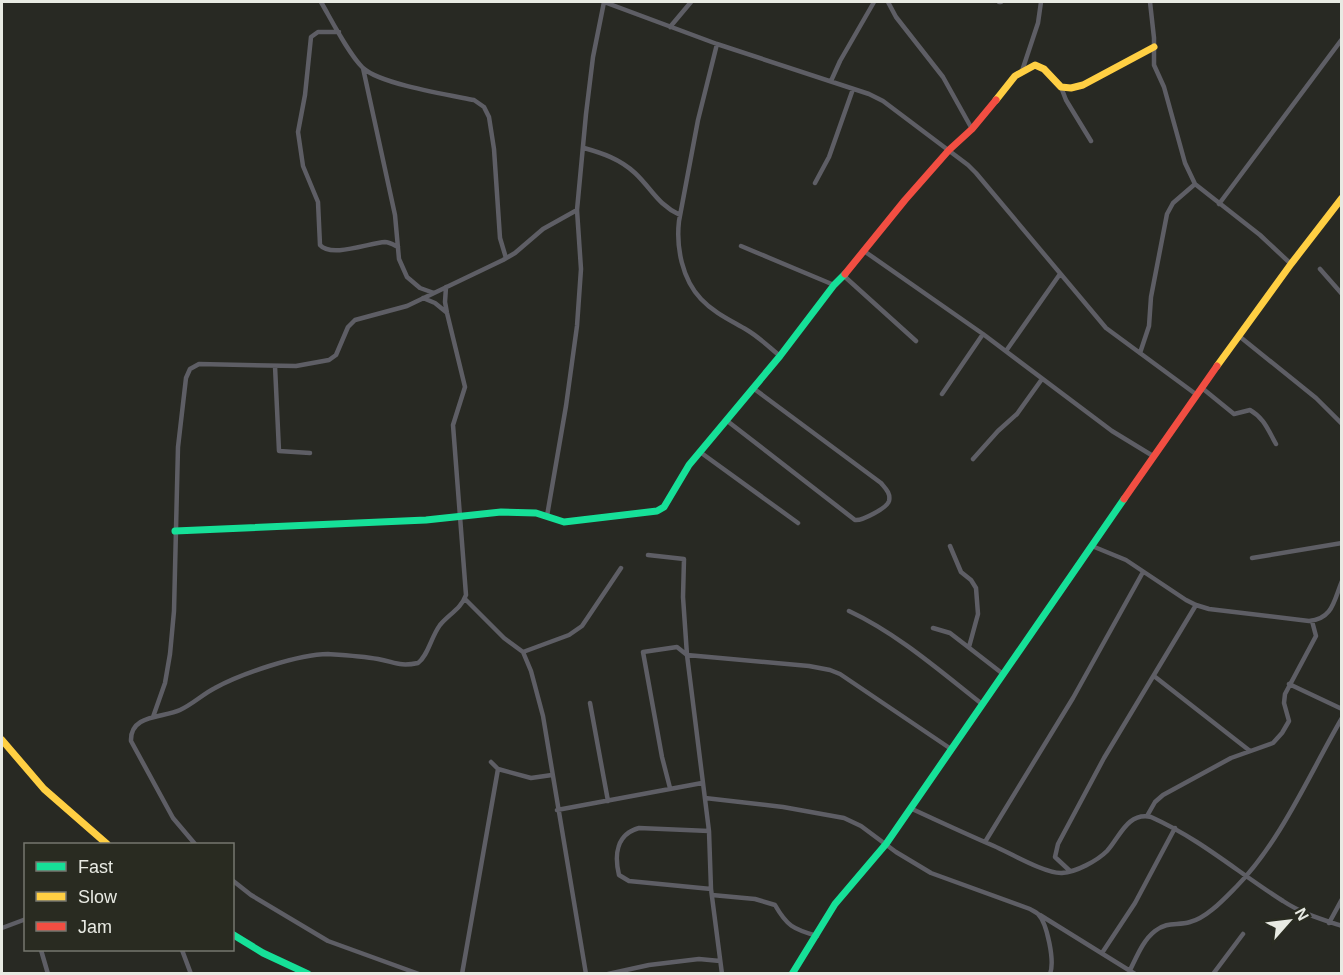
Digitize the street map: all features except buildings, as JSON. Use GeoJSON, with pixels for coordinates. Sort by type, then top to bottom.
{"type":"FeatureCollection","features":[{"type":"Feature","properties":{"kind":"street"},"geometry":{"type":"LineString","coordinates":[[321,2],[363,68],[398,230],[399,259],[407,277],[420,288],[434,293]]}},
{"type":"Feature","properties":{"kind":"street"},"geometry":{"type":"LineString","coordinates":[[547,516],[566,406],[580,293],[577,210],[586,114],[604,2],[717,44],[831,81],[884,101],[976,173],[1106,328],[1197,395]]}},
{"type":"Feature","properties":{"kind":"street"},"geometry":{"type":"LineString","coordinates":[[670,27],[691,2]]}},
{"type":"Feature","properties":{"kind":"street"},"geometry":{"type":"LineString","coordinates":[[831,81],[874,2]]}},
{"type":"Feature","properties":{"kind":"street"},"geometry":{"type":"LineString","coordinates":[[888,2],[896,17],[943,77],[972,129]]}},
{"type":"Feature","properties":{"kind":"street"},"geometry":{"type":"LineString","coordinates":[[1022,71],[1038,23],[1041,2]]}},
{"type":"Feature","properties":{"kind":"street"},"geometry":{"type":"LineString","coordinates":[[1150,2],[1154,65],[1164,87],[1185,163],[1195,184],[1260,235],[1291,264]]}},
{"type":"Feature","properties":{"kind":"street"},"geometry":{"type":"LineString","coordinates":[[339,32],[318,32],[312,37],[298,132],[303,166],[318,202],[320,245],[325,249],[340,250],[385,242],[398,247]]}},
{"type":"Feature","properties":{"kind":"street"},"geometry":{"type":"LineString","coordinates":[[1219,204],[1341,39]]}},
{"type":"Feature","properties":{"kind":"street"},"geometry":{"type":"LineString","coordinates":[[717,44],[698,120],[680,215],[678,231],[682,266],[701,299],[723,317],[749,331],[780,356]]}},
{"type":"Feature","properties":{"kind":"street"},"geometry":{"type":"LineString","coordinates":[[1061,87],[1071,88],[1083,85],[1154,47]]}},
{"type":"Feature","properties":{"kind":"street"},"geometry":{"type":"LineString","coordinates":[[175,531],[426,520],[501,512],[547,516],[564,522],[657,511],[664,507],[684,473],[700,452],[780,356],[834,285],[949,150],[972,129],[1015,76],[1035,65],[1039,66],[1061,87],[1091,141]]}},
{"type":"Feature","properties":{"kind":"street"},"geometry":{"type":"LineString","coordinates":[[363,68],[381,78],[474,100],[484,107],[489,117],[494,148],[500,238],[506,258]]}},
{"type":"Feature","properties":{"kind":"street"},"geometry":{"type":"LineString","coordinates":[[815,183],[829,157],[853,89]]}},
{"type":"Feature","properties":{"kind":"street"},"geometry":{"type":"LineString","coordinates":[[584,148],[606,154],[622,163],[634,172],[659,201],[680,215]]}},
{"type":"Feature","properties":{"kind":"street"},"geometry":{"type":"LineString","coordinates":[[1140,353],[1149,326],[1151,297],[1167,214],[1173,203],[1195,184]]}},
{"type":"Feature","properties":{"kind":"street"},"geometry":{"type":"LineString","coordinates":[[792,974],[835,904],[886,844],[1153,456],[1341,198]]}},
{"type":"Feature","properties":{"kind":"street"},"geometry":{"type":"LineString","coordinates":[[153,717],[165,683],[170,654],[174,611],[177,447],[188,372],[193,366],[199,364],[296,366],[329,360],[336,355],[348,327],[355,320],[391,312],[506,258],[543,229],[577,210]]}},
{"type":"Feature","properties":{"kind":"street"},"geometry":{"type":"LineString","coordinates":[[741,246],[834,285]]}},
{"type":"Feature","properties":{"kind":"street"},"geometry":{"type":"LineString","coordinates":[[864,251],[983,334],[1112,430],[1153,456]]}},
{"type":"Feature","properties":{"kind":"street"},"geometry":{"type":"LineString","coordinates":[[1320,269],[1341,294]]}},
{"type":"Feature","properties":{"kind":"street"},"geometry":{"type":"LineString","coordinates":[[1006,351],[1060,274]]}},
{"type":"Feature","properties":{"kind":"street"},"geometry":{"type":"LineString","coordinates":[[844,276],[916,341]]}},
{"type":"Feature","properties":{"kind":"street"},"geometry":{"type":"LineString","coordinates":[[194,843],[173,818],[131,741],[133,731],[141,721],[181,710],[215,687],[287,661],[311,655],[343,655],[378,659],[395,665],[418,663],[425,656],[431,639],[440,625],[460,607],[465,599],[453,425],[465,387],[447,313],[446,287]]}},
{"type":"Feature","properties":{"kind":"street"},"geometry":{"type":"LineString","coordinates":[[423,298],[435,303],[447,313]]}},
{"type":"Feature","properties":{"kind":"street"},"geometry":{"type":"LineString","coordinates":[[942,394],[983,334]]}},
{"type":"Feature","properties":{"kind":"street"},"geometry":{"type":"LineString","coordinates":[[1239,336],[1317,398],[1341,424]]}},
{"type":"Feature","properties":{"kind":"street"},"geometry":{"type":"LineString","coordinates":[[275,366],[279,452],[310,453]]}},
{"type":"Feature","properties":{"kind":"street"},"geometry":{"type":"LineString","coordinates":[[973,459],[1017,414],[1042,379]]}},
{"type":"Feature","properties":{"kind":"street"},"geometry":{"type":"LineString","coordinates":[[726,420],[855,520],[861,520],[886,505],[889,497],[887,490],[880,483],[752,387]]}},
{"type":"Feature","properties":{"kind":"street"},"geometry":{"type":"LineString","coordinates":[[1202,388],[1234,414],[1250,410],[1262,418],[1276,444]]}},
{"type":"Feature","properties":{"kind":"street"},"geometry":{"type":"LineString","coordinates":[[700,452],[798,523]]}},
{"type":"Feature","properties":{"kind":"street"},"geometry":{"type":"LineString","coordinates":[[1252,558],[1341,543]]}},
{"type":"Feature","properties":{"kind":"street"},"geometry":{"type":"LineString","coordinates":[[950,546],[961,572],[971,580],[976,588],[978,614],[969,647]]}},
{"type":"Feature","properties":{"kind":"street"},"geometry":{"type":"LineString","coordinates":[[1092,546],[1115,554],[1196,606],[1209,609],[1320,620],[1329,614],[1341,581]]}},
{"type":"Feature","properties":{"kind":"street"},"geometry":{"type":"LineString","coordinates":[[648,555],[684,559],[683,597],[687,655],[709,831],[712,892],[722,974]]}},
{"type":"Feature","properties":{"kind":"street"},"geometry":{"type":"LineString","coordinates":[[524,652],[569,635],[582,626],[621,568]]}},
{"type":"Feature","properties":{"kind":"street"},"geometry":{"type":"LineString","coordinates":[[985,842],[1073,698],[1143,572]]}},
{"type":"Feature","properties":{"kind":"street"},"geometry":{"type":"LineString","coordinates":[[465,599],[504,638],[524,652],[531,671],[543,716],[586,974]]}},
{"type":"Feature","properties":{"kind":"street"},"geometry":{"type":"LineString","coordinates":[[1070,871],[1054,857],[1058,844],[1104,758],[1196,606]]}},
{"type":"Feature","properties":{"kind":"street"},"geometry":{"type":"LineString","coordinates":[[849,611],[872,622],[900,641],[982,704]]}},
{"type":"Feature","properties":{"kind":"street"},"geometry":{"type":"LineString","coordinates":[[1147,816],[1155,802],[1163,795],[1231,758],[1273,743],[1282,733],[1289,721],[1284,703],[1285,694],[1316,636],[1312,621]]}},
{"type":"Feature","properties":{"kind":"street"},"geometry":{"type":"LineString","coordinates":[[933,628],[950,633],[1003,674]]}},
{"type":"Feature","properties":{"kind":"street"},"geometry":{"type":"LineString","coordinates":[[670,788],[662,757],[643,652],[677,647],[687,655],[831,670],[951,749]]}},
{"type":"Feature","properties":{"kind":"street"},"geometry":{"type":"LineString","coordinates":[[1154,676],[1250,751]]}},
{"type":"Feature","properties":{"kind":"street"},"geometry":{"type":"LineString","coordinates":[[1290,684],[1341,709]]}},
{"type":"Feature","properties":{"kind":"street"},"geometry":{"type":"LineString","coordinates":[[591,703],[608,801]]}},
{"type":"Feature","properties":{"kind":"street"},"geometry":{"type":"LineString","coordinates":[[1129,972],[1142,946],[1156,930],[1197,919],[1224,898],[1256,866],[1341,718]]}},
{"type":"Feature","properties":{"kind":"street"},"geometry":{"type":"LineString","coordinates":[[2,743],[44,789],[106,843]]}},
{"type":"Feature","properties":{"kind":"street"},"geometry":{"type":"LineString","coordinates":[[491,762],[498,769],[531,778],[552,775]]}},
{"type":"Feature","properties":{"kind":"street"},"geometry":{"type":"LineString","coordinates":[[462,974],[498,769]]}},
{"type":"Feature","properties":{"kind":"street"},"geometry":{"type":"LineString","coordinates":[[557,810],[702,783]]}},
{"type":"Feature","properties":{"kind":"street"},"geometry":{"type":"LineString","coordinates":[[705,798],[825,814],[861,825],[904,858],[931,873],[1030,909],[1135,974]]}},
{"type":"Feature","properties":{"kind":"street"},"geometry":{"type":"LineString","coordinates":[[910,808],[1055,873],[1070,871],[1098,858],[1107,851],[1127,824],[1137,818],[1147,816],[1175,828],[1198,842],[1282,900],[1314,917],[1341,926]]}},
{"type":"Feature","properties":{"kind":"street"},"geometry":{"type":"LineString","coordinates":[[709,831],[639,828],[629,831],[620,842],[617,866],[619,875],[629,881],[755,899],[775,905],[791,927],[817,936]]}},
{"type":"Feature","properties":{"kind":"street"},"geometry":{"type":"LineString","coordinates":[[1102,953],[1135,903],[1175,828]]}},
{"type":"Feature","properties":{"kind":"street"},"geometry":{"type":"LineString","coordinates":[[234,882],[251,895],[328,942],[419,974]]}},
{"type":"Feature","properties":{"kind":"street"},"geometry":{"type":"LineString","coordinates":[[1329,922],[1341,899]]}},
{"type":"Feature","properties":{"kind":"street"},"geometry":{"type":"LineString","coordinates":[[1040,915],[1052,954],[1050,974]]}},
{"type":"Feature","properties":{"kind":"street"},"geometry":{"type":"LineString","coordinates":[[2,928],[24,920]]}},
{"type":"Feature","properties":{"kind":"street"},"geometry":{"type":"LineString","coordinates":[[1213,974],[1243,934]]}},
{"type":"Feature","properties":{"kind":"street"},"geometry":{"type":"LineString","coordinates":[[234,935],[263,953],[308,974]]}},
{"type":"Feature","properties":{"kind":"street"},"geometry":{"type":"LineString","coordinates":[[41,951],[48,974]]}},
{"type":"Feature","properties":{"kind":"street"},"geometry":{"type":"LineString","coordinates":[[182,951],[191,974]]}},
{"type":"Feature","properties":{"kind":"street"},"geometry":{"type":"LineString","coordinates":[[608,974],[656,964],[699,959],[720,961]]}},
{"type":"Feature","properties":{"kind":"traffic: fast"},"geometry":{"type":"LineString","coordinates":[[175,531],[426,520],[501,512],[536,513],[564,522],[657,511],[664,507],[689,465],[845,274]]}},
{"type":"Feature","properties":{"kind":"traffic: fast"},"geometry":{"type":"LineString","coordinates":[[792,974],[835,904],[886,844],[1124,499]]}},
{"type":"Feature","properties":{"kind":"traffic: fast"},"geometry":{"type":"LineString","coordinates":[[234,935],[263,953],[308,974]]}},
{"type":"Feature","properties":{"kind":"traffic: slow"},"geometry":{"type":"LineString","coordinates":[[996,100],[1015,76],[1035,65],[1044,69],[1061,87],[1071,88],[1083,85],[1154,47]]}},
{"type":"Feature","properties":{"kind":"traffic: slow"},"geometry":{"type":"LineString","coordinates":[[1217,366],[1342,198]]}},
{"type":"Feature","properties":{"kind":"traffic: slow"},"geometry":{"type":"LineString","coordinates":[[2,740],[44,789],[106,843]]}},
{"type":"Feature","properties":{"kind":"traffic: jam"},"geometry":{"type":"LineString","coordinates":[[845,274],[905,200],[996,100]]}},
{"type":"Feature","properties":{"kind":"traffic: jam"},"geometry":{"type":"LineString","coordinates":[[1124,499],[1217,366]]}}]}
